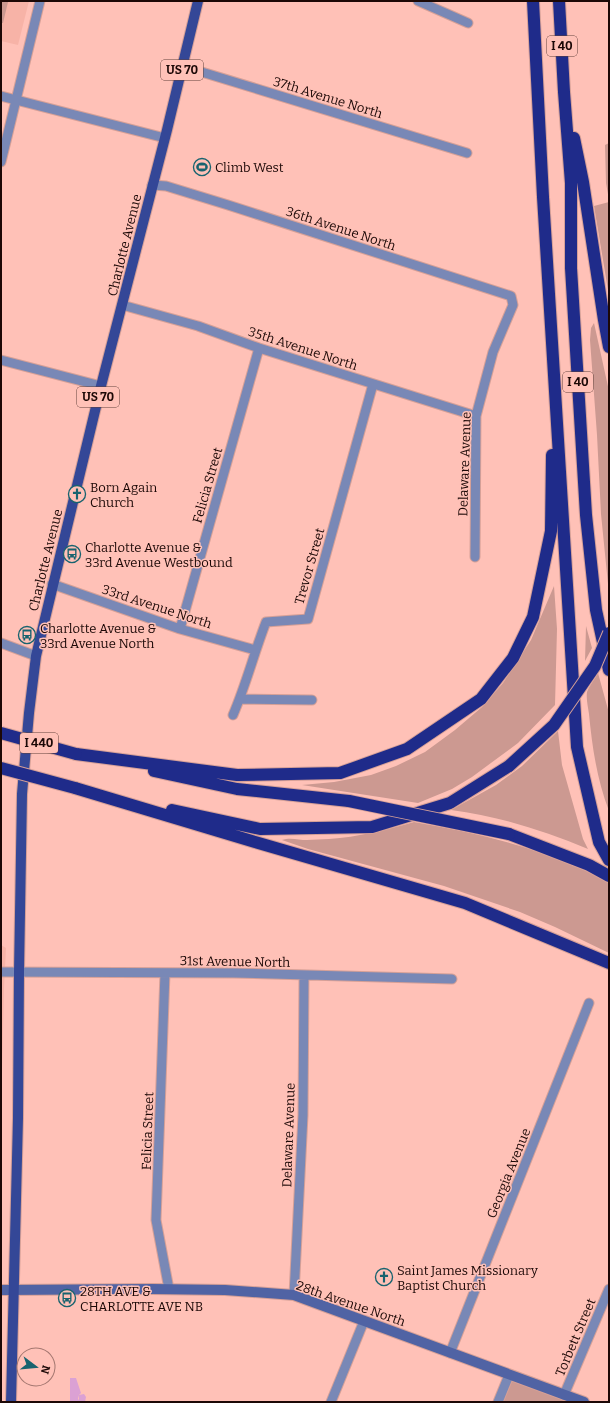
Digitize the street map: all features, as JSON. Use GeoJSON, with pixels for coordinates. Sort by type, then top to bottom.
{"type":"FeatureCollection","features":[{"type":"Feature","properties":{"kind":"highway","name":"I 40"},"geometry":{"type":"LineString","coordinates":[[533,1],[577,747],[599,842],[609,860]]}},
{"type":"Feature","properties":{"kind":"highway","name":"I 40"},"geometry":{"type":"LineString","coordinates":[[560,1],[564,92],[571,183],[571,268],[586,515],[596,610],[609,670]]}},
{"type":"Feature","properties":{"kind":"highway"},"geometry":{"type":"LineString","coordinates":[[564,92],[583,182],[609,347]]}},
{"type":"Feature","properties":{"kind":"highway"},"geometry":{"type":"LineString","coordinates":[[76,754],[237,775],[340,773],[407,749],[481,699],[513,658],[533,617],[551,531],[553,358]]}},
{"type":"Feature","properties":{"kind":"highway"},"geometry":{"type":"LineString","coordinates":[[75,788],[260,829],[372,827],[450,803],[509,766],[554,725],[595,666],[609,633]]}},
{"type":"Feature","properties":{"kind":"highway","name":"I 440"},"geometry":{"type":"LineString","coordinates":[[1,733],[76,754]]}},
{"type":"Feature","properties":{"kind":"highway"},"geometry":{"type":"LineString","coordinates":[[76,754],[237,789],[349,801],[509,834],[588,865],[609,876]]}},
{"type":"Feature","properties":{"kind":"highway"},"geometry":{"type":"LineString","coordinates":[[1,768],[75,788],[465,903],[609,963]]}},
{"type":"Feature","properties":{"kind":"main road","name":"Charlotte Avenue"},"geometry":{"type":"LineString","coordinates":[[11,1402],[18,1118],[22,792],[36,656],[52,584],[165,138],[198,1]]}},
{"type":"Feature","properties":{"kind":"main road","name":"28th Avenue North"},"geometry":{"type":"LineString","coordinates":[[1,1290],[169,1289],[225,1290],[294,1295],[584,1402]]}},
{"type":"Feature","properties":{"kind":"street"},"geometry":{"type":"LineString","coordinates":[[1,162],[40,1]]}},
{"type":"Feature","properties":{"kind":"street"},"geometry":{"type":"LineString","coordinates":[[418,1],[468,22]]}},
{"type":"Feature","properties":{"kind":"street","name":"37th Avenue North"},"geometry":{"type":"LineString","coordinates":[[182,66],[467,152]]}},
{"type":"Feature","properties":{"kind":"street"},"geometry":{"type":"LineString","coordinates":[[1,96],[165,138]]}},
{"type":"Feature","properties":{"kind":"street","name":"36th Avenue North"},"geometry":{"type":"LineString","coordinates":[[152,185],[166,186],[228,205],[511,296],[513,306]]}},
{"type":"Feature","properties":{"kind":"street","name":"35th Avenue North"},"geometry":{"type":"LineString","coordinates":[[122,305],[198,326],[260,348],[476,416]]}},
{"type":"Feature","properties":{"kind":"street","name":"Delaware Avenue"},"geometry":{"type":"LineString","coordinates":[[475,557],[476,416],[493,352],[513,306]]}},
{"type":"Feature","properties":{"kind":"street","name":"Felicia Street"},"geometry":{"type":"LineString","coordinates":[[180,629],[260,348]]}},
{"type":"Feature","properties":{"kind":"street"},"geometry":{"type":"LineString","coordinates":[[1,360],[101,386]]}},
{"type":"Feature","properties":{"kind":"street","name":"Trevor Street"},"geometry":{"type":"LineString","coordinates":[[233,716],[266,622],[308,619],[373,384]]}},
{"type":"Feature","properties":{"kind":"street","name":"33rd Avenue North"},"geometry":{"type":"LineString","coordinates":[[52,584],[180,629],[255,650]]}},
{"type":"Feature","properties":{"kind":"street"},"geometry":{"type":"LineString","coordinates":[[1,643],[36,656]]}},
{"type":"Feature","properties":{"kind":"street"},"geometry":{"type":"LineString","coordinates":[[240,699],[312,700]]}},
{"type":"Feature","properties":{"kind":"street","name":"31st Avenue North"},"geometry":{"type":"LineString","coordinates":[[1,972],[234,973],[452,979]]}},
{"type":"Feature","properties":{"kind":"street","name":"Felicia Street"},"geometry":{"type":"LineString","coordinates":[[165,973],[156,1220],[169,1289]]}},
{"type":"Feature","properties":{"kind":"street","name":"Delaware Avenue"},"geometry":{"type":"LineString","coordinates":[[294,1295],[303,1115],[304,975]]}},
{"type":"Feature","properties":{"kind":"street","name":"Georgia Avenue"},"geometry":{"type":"LineString","coordinates":[[450,1353],[589,1003]]}},
{"type":"Feature","properties":{"kind":"street","name":"Torbett Street"},"geometry":{"type":"LineString","coordinates":[[564,1395],[609,1289]]}},
{"type":"Feature","properties":{"kind":"street"},"geometry":{"type":"LineString","coordinates":[[331,1402],[364,1321]]}},
{"type":"Feature","properties":{"kind":"street"},"geometry":{"type":"LineString","coordinates":[[498,1402],[509,1374]]}},
{"type":"Feature","properties":{"kind":"shaded area"},"geometry":{"type":"Polygon","coordinates":[[[1,1],[29,1],[18,45],[1,41],[1,1]]]}},
{"type":"Feature","properties":{"kind":"shaded area"},"geometry":{"type":"Polygon","coordinates":[[[1,1],[8,2],[3,23],[1,23],[1,1]]]}},
{"type":"Feature","properties":{"kind":"shaded area"},"geometry":{"type":"Polygon","coordinates":[[[609,143],[609,200],[606,183],[605,145],[609,143]]]}},
{"type":"Feature","properties":{"kind":"shaded area"},"geometry":{"type":"Polygon","coordinates":[[[609,202],[609,296],[594,206],[609,202]]]}},
{"type":"Feature","properties":{"kind":"shaded area"},"geometry":{"type":"Polygon","coordinates":[[[594,323],[609,391],[609,594],[601,514],[590,340],[591,328],[594,323]]]}},
{"type":"Feature","properties":{"kind":"shaded area"},"geometry":{"type":"Polygon","coordinates":[[[554,586],[557,629],[555,705],[518,743],[472,777],[452,789],[418,803],[302,785],[334,782],[371,775],[396,766],[425,752],[455,730],[482,707],[503,683],[531,640],[554,586]]]}},
{"type":"Feature","properties":{"kind":"shaded area"},"geometry":{"type":"Polygon","coordinates":[[[586,626],[592,648],[585,661],[586,626]]]}},
{"type":"Feature","properties":{"kind":"shaded area"},"geometry":{"type":"Polygon","coordinates":[[[598,673],[609,713],[609,811],[601,787],[596,763],[587,700],[587,692],[598,673]]]}},
{"type":"Feature","properties":{"kind":"shaded area"},"geometry":{"type":"Polygon","coordinates":[[[558,731],[562,765],[583,839],[588,849],[555,836],[504,820],[451,810],[496,785],[522,766],[558,731]]]}},
{"type":"Feature","properties":{"kind":"shaded area"},"geometry":{"type":"Polygon","coordinates":[[[414,822],[514,844],[562,860],[609,882],[609,953],[520,912],[444,886],[308,849],[282,840],[312,840],[351,837],[414,822]]]}},
{"type":"Feature","properties":{"kind":"shaded area"},"geometry":{"type":"Polygon","coordinates":[[[1,945],[6,948],[1,1114],[1,945]]]}},
{"type":"Feature","properties":{"kind":"shaded area"},"geometry":{"type":"Polygon","coordinates":[[[509,1375],[584,1402],[498,1402],[509,1375]]]}},
{"type":"Feature","properties":{"kind":"shaded area"},"geometry":{"type":"Polygon","coordinates":[[[70,1378],[76,1378],[81,1393],[79,1395],[84,1394],[86,1397],[85,1402],[70,1402],[70,1378]]]}},
{"type":"Feature","properties":{"kind":"place","name":"Climb West"},"geometry":{"type":"Point","coordinates":[202,167]}},
{"type":"Feature","properties":{"kind":"place","name":"Born Again Church"},"geometry":{"type":"Point","coordinates":[77,494]}},
{"type":"Feature","properties":{"kind":"place","name":"Charlotte Avenue & 33rd Avenue Westbound"},"geometry":{"type":"Point","coordinates":[72,554]}},
{"type":"Feature","properties":{"kind":"place","name":"Charlotte Avenue & 33rd Avenue North"},"geometry":{"type":"Point","coordinates":[27,635]}},
{"type":"Feature","properties":{"kind":"place","name":"Saint James Missionary Baptist Church"},"geometry":{"type":"Point","coordinates":[384,1277]}},
{"type":"Feature","properties":{"kind":"place","name":"28TH AVE & CHARLOTTE AVE NB"},"geometry":{"type":"Point","coordinates":[67,1298]}}]}
